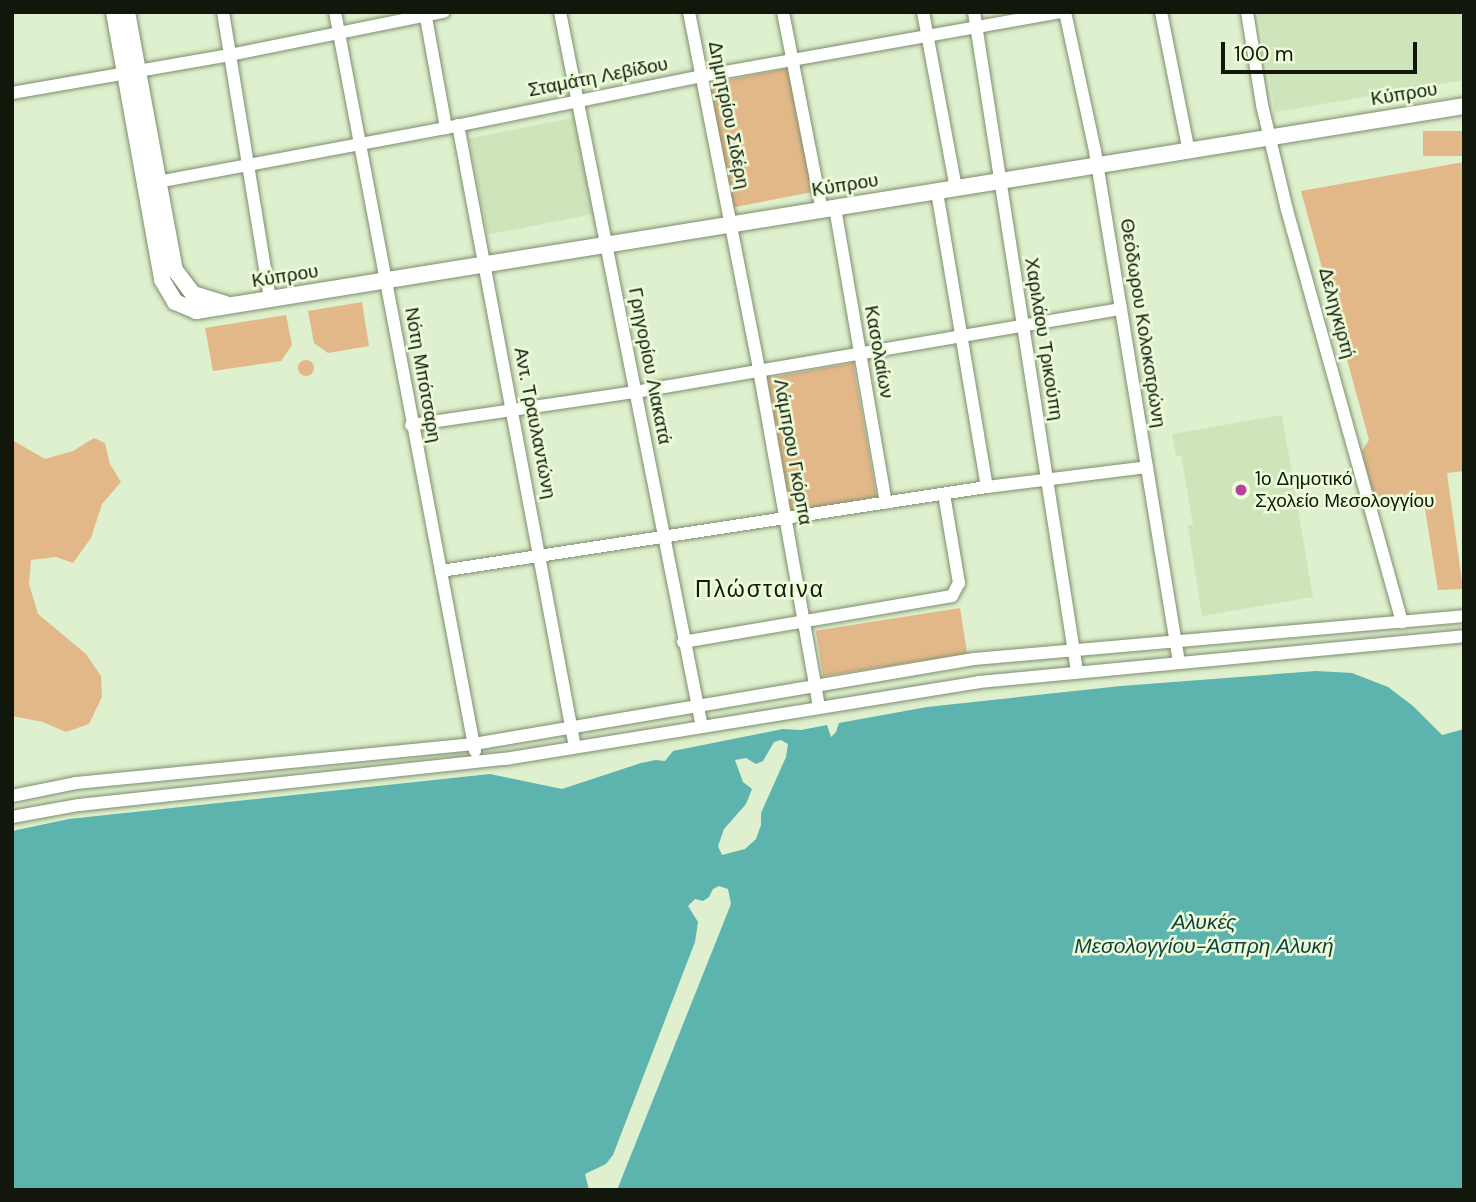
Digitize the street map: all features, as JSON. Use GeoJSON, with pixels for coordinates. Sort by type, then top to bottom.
{"type":"FeatureCollection","features":[{"type":"Feature","properties":{"kind":"main road"},"geometry":{"type":"LineString","coordinates":[[114,12],[131,72],[151,183]]}},
{"type":"Feature","properties":{"kind":"main road"},"geometry":{"type":"LineString","coordinates":[[127,12],[131,72]]}},
{"type":"Feature","properties":{"kind":"main road","name":"Κύπρου"},"geometry":{"type":"LineString","coordinates":[[151,183],[159,270],[170,296],[180,306],[196,311],[1464,106]]}},
{"type":"Feature","properties":{"kind":"main road","name":"Κύπρου"},"geometry":{"type":"LineString","coordinates":[[151,183],[173,262],[183,283],[198,297],[233,305]]}},
{"type":"Feature","properties":{"kind":"street"},"geometry":{"type":"LineString","coordinates":[[223,12],[270,298]]}},
{"type":"Feature","properties":{"kind":"street","name":"Νότη Μπότσαρη"},"geometry":{"type":"LineString","coordinates":[[335,12],[388,282],[411,425],[477,762]]}},
{"type":"Feature","properties":{"kind":"street"},"geometry":{"type":"LineString","coordinates":[[12,93],[230,55],[444,12]]}},
{"type":"Feature","properties":{"kind":"street","name":"Γρηγορίου Λιακατά"},"geometry":{"type":"LineString","coordinates":[[560,12],[702,727]]}},
{"type":"Feature","properties":{"kind":"street","name":"Δημητρίου Σιδέρη"},"geometry":{"type":"LineString","coordinates":[[689,12],[731,225]]}},
{"type":"Feature","properties":{"kind":"street","name":"Κασολαίων"},"geometry":{"type":"LineString","coordinates":[[783,12],[859,354],[886,503]]}},
{"type":"Feature","properties":{"kind":"street"},"geometry":{"type":"LineString","coordinates":[[923,12],[956,189]]}},
{"type":"Feature","properties":{"kind":"street","name":"Χαριλάου Τρικούπη"},"geometry":{"type":"LineString","coordinates":[[974,12],[1077,671]]}},
{"type":"Feature","properties":{"kind":"street","name":"Σταμάτη Λεβίδου"},"geometry":{"type":"LineString","coordinates":[[151,183],[362,145],[792,59],[1062,12]]}},
{"type":"Feature","properties":{"kind":"street","name":"Θεόδωρου Κολοκοτρώνη"},"geometry":{"type":"LineString","coordinates":[[1062,12],[1097,167],[1179,662]]}},
{"type":"Feature","properties":{"kind":"street"},"geometry":{"type":"LineString","coordinates":[[1161,12],[1189,152]]}},
{"type":"Feature","properties":{"kind":"street","name":"Δεληγκιρτή"},"geometry":{"type":"LineString","coordinates":[[1247,12],[1287,210],[1402,622]]}},
{"type":"Feature","properties":{"kind":"street","name":"Αντ. Τραυλαντώνη"},"geometry":{"type":"LineString","coordinates":[[425,14],[486,266],[575,747]]}},
{"type":"Feature","properties":{"kind":"street"},"geometry":{"type":"LineString","coordinates":[[937,192],[987,487]]}},
{"type":"Feature","properties":{"kind":"street","name":"Λάμπρου Γκόρπα"},"geometry":{"type":"LineString","coordinates":[[731,225],[819,707]]}},
{"type":"Feature","properties":{"kind":"street"},"geometry":{"type":"LineString","coordinates":[[411,425],[635,392],[1121,309]]}},
{"type":"Feature","properties":{"kind":"street"},"geometry":{"type":"LineString","coordinates":[[441,571],[666,539],[987,487],[1147,467]]}},
{"type":"Feature","properties":{"kind":"street"},"geometry":{"type":"LineString","coordinates":[[683,642],[953,596],[958,590],[958,572],[944,494]]}},
{"type":"Feature","properties":{"kind":"street"},"geometry":{"type":"LineString","coordinates":[[12,796],[76,783],[474,744],[974,659],[1464,616]]}},
{"type":"Feature","properties":{"kind":"street"},"geometry":{"type":"LineString","coordinates":[[12,817],[79,805],[477,762],[924,689],[1077,671],[1464,636]]}},
{"type":"Feature","properties":{"kind":"shaded area"},"geometry":{"type":"Polygon","coordinates":[[[1258,12],[1464,12],[1464,80],[1275,112],[1258,12]]]}},
{"type":"Feature","properties":{"kind":"shaded area"},"geometry":{"type":"Polygon","coordinates":[[[790,68],[814,192],[733,208],[709,84],[790,68]]]}},
{"type":"Feature","properties":{"kind":"shaded area"},"geometry":{"type":"Polygon","coordinates":[[[574,118],[593,214],[488,235],[469,138],[574,118]]]}},
{"type":"Feature","properties":{"kind":"shaded area"},"geometry":{"type":"Polygon","coordinates":[[[1423,131],[1464,131],[1464,156],[1423,156],[1423,131]]]}},
{"type":"Feature","properties":{"kind":"shaded area"},"geometry":{"type":"Polygon","coordinates":[[[1464,162],[1464,471],[1447,473],[1463,589],[1438,590],[1424,503],[1377,510],[1362,451],[1369,440],[1301,191],[1464,162]]]}},
{"type":"Feature","properties":{"kind":"shaded area"},"geometry":{"type":"Polygon","coordinates":[[[362,302],[369,346],[328,353],[314,343],[308,311],[362,302]]]}},
{"type":"Feature","properties":{"kind":"shaded area"},"geometry":{"type":"Polygon","coordinates":[[[286,315],[292,345],[281,361],[213,371],[205,328],[286,315]]]}},
{"type":"Feature","properties":{"kind":"shaded area"},"geometry":{"type":"Polygon","coordinates":[[[306,360],[312,362],[312,374],[306,376],[300,374],[298,368],[300,362],[306,360]]]}},
{"type":"Feature","properties":{"kind":"shaded area"},"geometry":{"type":"Polygon","coordinates":[[[853,363],[877,497],[791,512],[767,378],[853,363]]]}},
{"type":"Feature","properties":{"kind":"shaded area","name":"1ο Δημοτικό Σχολείο Μεσολογγίου"},"geometry":{"type":"Polygon","coordinates":[[[1282,415],[1313,597],[1202,616],[1188,526],[1193,524],[1181,456],[1176,456],[1172,434],[1282,415]]]}},
{"type":"Feature","properties":{"kind":"shaded area"},"geometry":{"type":"Polygon","coordinates":[[[94,438],[105,443],[110,464],[121,482],[102,504],[91,538],[73,563],[56,557],[31,560],[29,584],[38,614],[86,654],[101,676],[102,697],[89,724],[66,732],[43,722],[12,716],[12,440],[45,459],[73,451],[94,438]]]}},
{"type":"Feature","properties":{"kind":"shaded area"},"geometry":{"type":"Polygon","coordinates":[[[960,608],[967,653],[823,676],[816,631],[960,608]]]}},
{"type":"Feature","properties":{"kind":"water","name":"Αλυκές Μεσολογγίου-Άσπρη Αλυκή"},"geometry":{"type":"Polygon","coordinates":[[[1316,671],[1352,673],[1388,687],[1413,706],[1442,735],[1464,729],[1464,1190],[617,1190],[731,904],[728,889],[719,886],[703,901],[695,899],[688,906],[698,922],[695,942],[613,1155],[606,1164],[585,1174],[589,1190],[12,1190],[12,831],[69,819],[490,774],[562,789],[641,763],[665,761],[673,751],[783,729],[801,730],[827,725],[831,737],[839,723],[927,707],[1121,686],[1316,671]],[[781,740],[774,742],[763,761],[756,764],[746,758],[735,760],[743,782],[752,789],[746,804],[724,829],[718,846],[722,855],[745,849],[756,839],[761,825],[761,813],[786,757],[788,744],[781,740]]]}},
{"type":"Feature","properties":{"kind":"place","name":"1ο Δημοτικό Σχολείο Μεσολογγίου"},"geometry":{"type":"Point","coordinates":[1241,490]}},
{"type":"Feature","properties":{"kind":"district","name":"Πλώσταινα"},"geometry":{"type":"Point","coordinates":[760,589]}}]}
